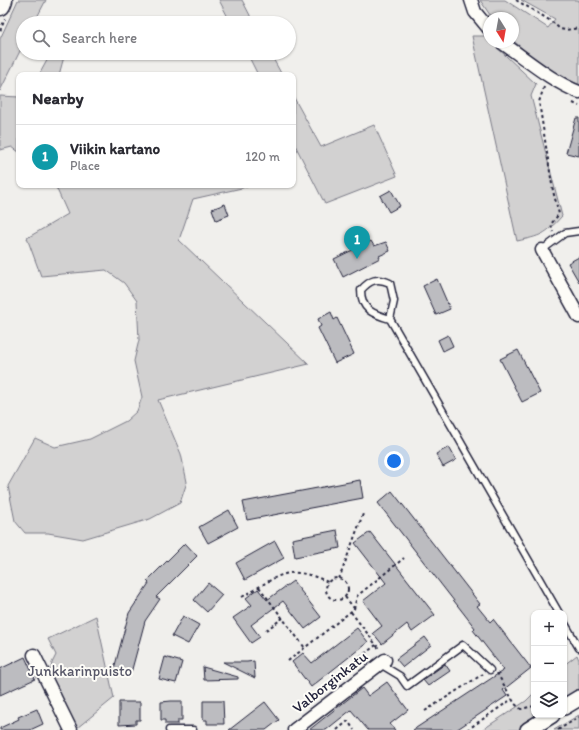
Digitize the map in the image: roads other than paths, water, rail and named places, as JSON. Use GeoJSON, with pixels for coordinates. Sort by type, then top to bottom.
{"type":"FeatureCollection","features":[{"type":"Feature","properties":{"kind":"highway"},"geometry":{"type":"LineString","coordinates":[[0,5],[2,0]]}},
{"type":"Feature","properties":{"kind":"street"},"geometry":{"type":"LineString","coordinates":[[471,0],[475,12],[483,21]]}},
{"type":"Feature","properties":{"kind":"street"},"geometry":{"type":"LineString","coordinates":[[510,48],[544,72],[579,92]]}},
{"type":"Feature","properties":{"kind":"street"},"geometry":{"type":"LineString","coordinates":[[542,250],[579,317]]}},
{"type":"Feature","properties":{"kind":"street"},"geometry":{"type":"LineString","coordinates":[[34,655],[71,730]]}},
{"type":"Feature","properties":{"kind":"street","name":"Valborginkatu"},"geometry":{"type":"LineString","coordinates":[[294,730],[383,662]]}},
{"type":"Feature","properties":{"kind":"street"},"geometry":{"type":"LineString","coordinates":[[567,705],[579,698]]}},
{"type":"Feature","properties":{"kind":"street"},"geometry":{"type":"LineString","coordinates":[[528,730],[547,718]]}},
{"type":"Feature","properties":{"kind":"lane"},"geometry":{"type":"LineString","coordinates":[[542,250],[565,233],[579,231]]}},
{"type":"Feature","properties":{"kind":"lane"},"geometry":{"type":"LineString","coordinates":[[390,319],[394,301],[390,283],[374,279],[368,282],[361,290],[361,297],[365,308],[370,312],[390,319],[557,610]]}},
{"type":"Feature","properties":{"kind":"lane"},"geometry":{"type":"LineString","coordinates":[[567,627],[579,648]]}},
{"type":"Feature","properties":{"kind":"lane"},"geometry":{"type":"LineString","coordinates":[[383,662],[400,676],[407,686],[463,645],[490,670]]}},
{"type":"Feature","properties":{"kind":"lane"},"geometry":{"type":"LineString","coordinates":[[168,730],[193,730]]}},
{"type":"Feature","properties":{"kind":"place","name":"Viikin kartano"},"geometry":{"type":"Point","coordinates":[357,259]}},
{"type":"Feature","properties":{"kind":"park label","name":"Junkkarinpuisto"},"geometry":{"type":"Point","coordinates":[80,671]}}]}
